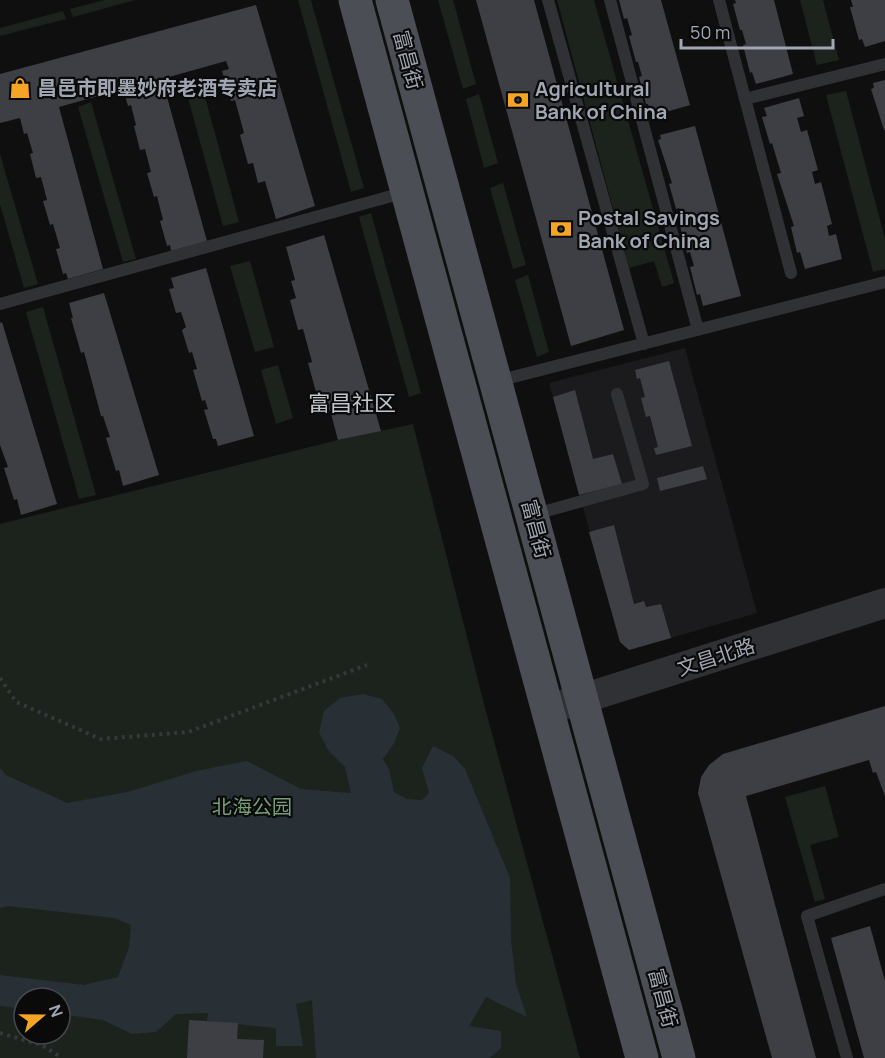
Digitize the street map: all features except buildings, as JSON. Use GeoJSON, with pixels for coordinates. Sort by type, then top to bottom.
{"type":"FeatureCollection","features":[{"type":"Feature","properties":{"kind":"main road","name":"富昌街"},"geometry":{"type":"LineString","coordinates":[[355,0],[642,1058]]}},
{"type":"Feature","properties":{"kind":"main road","name":"富昌街"},"geometry":{"type":"LineString","coordinates":[[392,0],[679,1058]]}},
{"type":"Feature","properties":{"kind":"street","name":"文昌北路"},"geometry":{"type":"LineString","coordinates":[[547,710],[885,603]]}},
{"type":"Feature","properties":{"kind":"lane"},"geometry":{"type":"LineString","coordinates":[[548,0],[644,344]]}},
{"type":"Feature","properties":{"kind":"lane"},"geometry":{"type":"LineString","coordinates":[[610,0],[698,330]]}},
{"type":"Feature","properties":{"kind":"lane"},"geometry":{"type":"LineString","coordinates":[[719,0],[791,273]]}},
{"type":"Feature","properties":{"kind":"lane"},"geometry":{"type":"LineString","coordinates":[[745,99],[885,64]]}},
{"type":"Feature","properties":{"kind":"lane"},"geometry":{"type":"LineString","coordinates":[[0,304],[407,192]]}},
{"type":"Feature","properties":{"kind":"lane"},"geometry":{"type":"LineString","coordinates":[[496,381],[885,282]]}},
{"type":"Feature","properties":{"kind":"lane"},"geometry":{"type":"LineString","coordinates":[[532,515],[643,484],[617,394]]}},
{"type":"Feature","properties":{"kind":"lane"},"geometry":{"type":"LineString","coordinates":[[846,1058],[807,916],[885,889]]}},
{"type":"Feature","properties":{"kind":"path"},"geometry":{"type":"LineString","coordinates":[[0,678],[16,702],[101,739],[188,732],[367,665]]}},
{"type":"Feature","properties":{"kind":"path"},"geometry":{"type":"LineString","coordinates":[[0,1033],[42,1045],[62,1058]]}},
{"type":"Feature","properties":{"kind":"shaded area"},"geometry":{"type":"Polygon","coordinates":[[[685,348],[757,613],[629,650],[620,642],[549,383],[685,348]]]}},
{"type":"Feature","properties":{"kind":"shaded area","name":"北海公园"},"geometry":{"type":"Polygon","coordinates":[[[363,694],[382,699],[394,714],[400,728],[394,743],[383,759],[389,769],[394,792],[407,799],[422,800],[429,793],[422,768],[433,746],[453,756],[465,769],[510,878],[511,940],[516,984],[527,1017],[486,997],[469,1026],[501,1031],[501,1048],[490,1058],[316,1058],[312,1000],[296,1004],[303,1046],[276,1046],[276,1028],[207,1021],[208,1013],[176,1014],[156,1032],[132,1034],[103,1020],[72,1016],[72,986],[12,986],[12,1008],[0,1006],[0,975],[84,985],[118,977],[129,947],[131,925],[114,918],[8,906],[0,908],[0,768],[6,775],[67,803],[128,792],[196,771],[247,761],[301,789],[351,793],[345,767],[328,750],[319,732],[324,711],[340,698],[363,694]]]}},
{"type":"Feature","properties":{"kind":"green space"},"geometry":{"type":"Polygon","coordinates":[[[104,0],[135,0],[73,17],[70,9],[104,0]]]}},
{"type":"Feature","properties":{"kind":"green space"},"geometry":{"type":"Polygon","coordinates":[[[298,0],[311,0],[364,188],[351,192],[298,0]]]}},
{"type":"Feature","properties":{"kind":"green space"},"geometry":{"type":"Polygon","coordinates":[[[438,0],[453,0],[476,84],[463,89],[438,0]]]}},
{"type":"Feature","properties":{"kind":"green space"},"geometry":{"type":"Polygon","coordinates":[[[557,0],[594,0],[674,283],[662,287],[654,261],[629,268],[557,0]]]}},
{"type":"Feature","properties":{"kind":"green space"},"geometry":{"type":"Polygon","coordinates":[[[800,0],[823,0],[839,60],[817,65],[800,0]]]}},
{"type":"Feature","properties":{"kind":"green space"},"geometry":{"type":"Polygon","coordinates":[[[63,11],[66,19],[0,36],[0,28],[63,11]]]}},
{"type":"Feature","properties":{"kind":"green space"},"geometry":{"type":"Polygon","coordinates":[[[846,91],[885,239],[885,269],[873,272],[826,95],[846,91]]]}},
{"type":"Feature","properties":{"kind":"green space"},"geometry":{"type":"Polygon","coordinates":[[[204,93],[239,222],[223,226],[188,98],[204,93]]]}},
{"type":"Feature","properties":{"kind":"green space"},"geometry":{"type":"Polygon","coordinates":[[[479,94],[498,163],[484,168],[466,99],[479,94]]]}},
{"type":"Feature","properties":{"kind":"green space"},"geometry":{"type":"Polygon","coordinates":[[[91,102],[136,259],[123,262],[78,107],[91,102]]]}},
{"type":"Feature","properties":{"kind":"green space"},"geometry":{"type":"Polygon","coordinates":[[[0,154],[38,284],[24,288],[0,204],[0,154]]]}},
{"type":"Feature","properties":{"kind":"green space"},"geometry":{"type":"Polygon","coordinates":[[[503,183],[526,265],[513,269],[490,188],[503,183]]]}},
{"type":"Feature","properties":{"kind":"green space"},"geometry":{"type":"Polygon","coordinates":[[[371,213],[421,393],[409,397],[359,217],[371,213]]]}},
{"type":"Feature","properties":{"kind":"green space"},"geometry":{"type":"Polygon","coordinates":[[[250,261],[274,347],[255,352],[230,266],[250,261]]]}},
{"type":"Feature","properties":{"kind":"green space"},"geometry":{"type":"Polygon","coordinates":[[[528,275],[549,352],[537,357],[515,280],[528,275]]]}},
{"type":"Feature","properties":{"kind":"green space"},"geometry":{"type":"Polygon","coordinates":[[[43,307],[96,495],[79,499],[26,312],[43,307]]]}},
{"type":"Feature","properties":{"kind":"green space"},"geometry":{"type":"Polygon","coordinates":[[[278,365],[293,418],[276,424],[261,370],[278,365]]]}},
{"type":"Feature","properties":{"kind":"green space","name":"北海公园"},"geometry":{"type":"Polygon","coordinates":[[[413,424],[485,708],[580,1058],[0,1058],[0,524],[338,440],[413,424]]]}},
{"type":"Feature","properties":{"kind":"green space"},"geometry":{"type":"Polygon","coordinates":[[[825,786],[839,837],[810,845],[825,899],[815,902],[785,797],[825,786]]]}},
{"type":"Feature","properties":{"kind":"place","name":"昌邑市即墨妙府老酒专卖店"},"geometry":{"type":"Point","coordinates":[20,88]}},
{"type":"Feature","properties":{"kind":"place","name":"Agricultural Bank of China"},"geometry":{"type":"Point","coordinates":[518,100]}},
{"type":"Feature","properties":{"kind":"place","name":"Postal Savings Bank of China"},"geometry":{"type":"Point","coordinates":[561,229]}},
{"type":"Feature","properties":{"kind":"district","name":"富昌社区"},"geometry":{"type":"Point","coordinates":[352,403]}}]}
